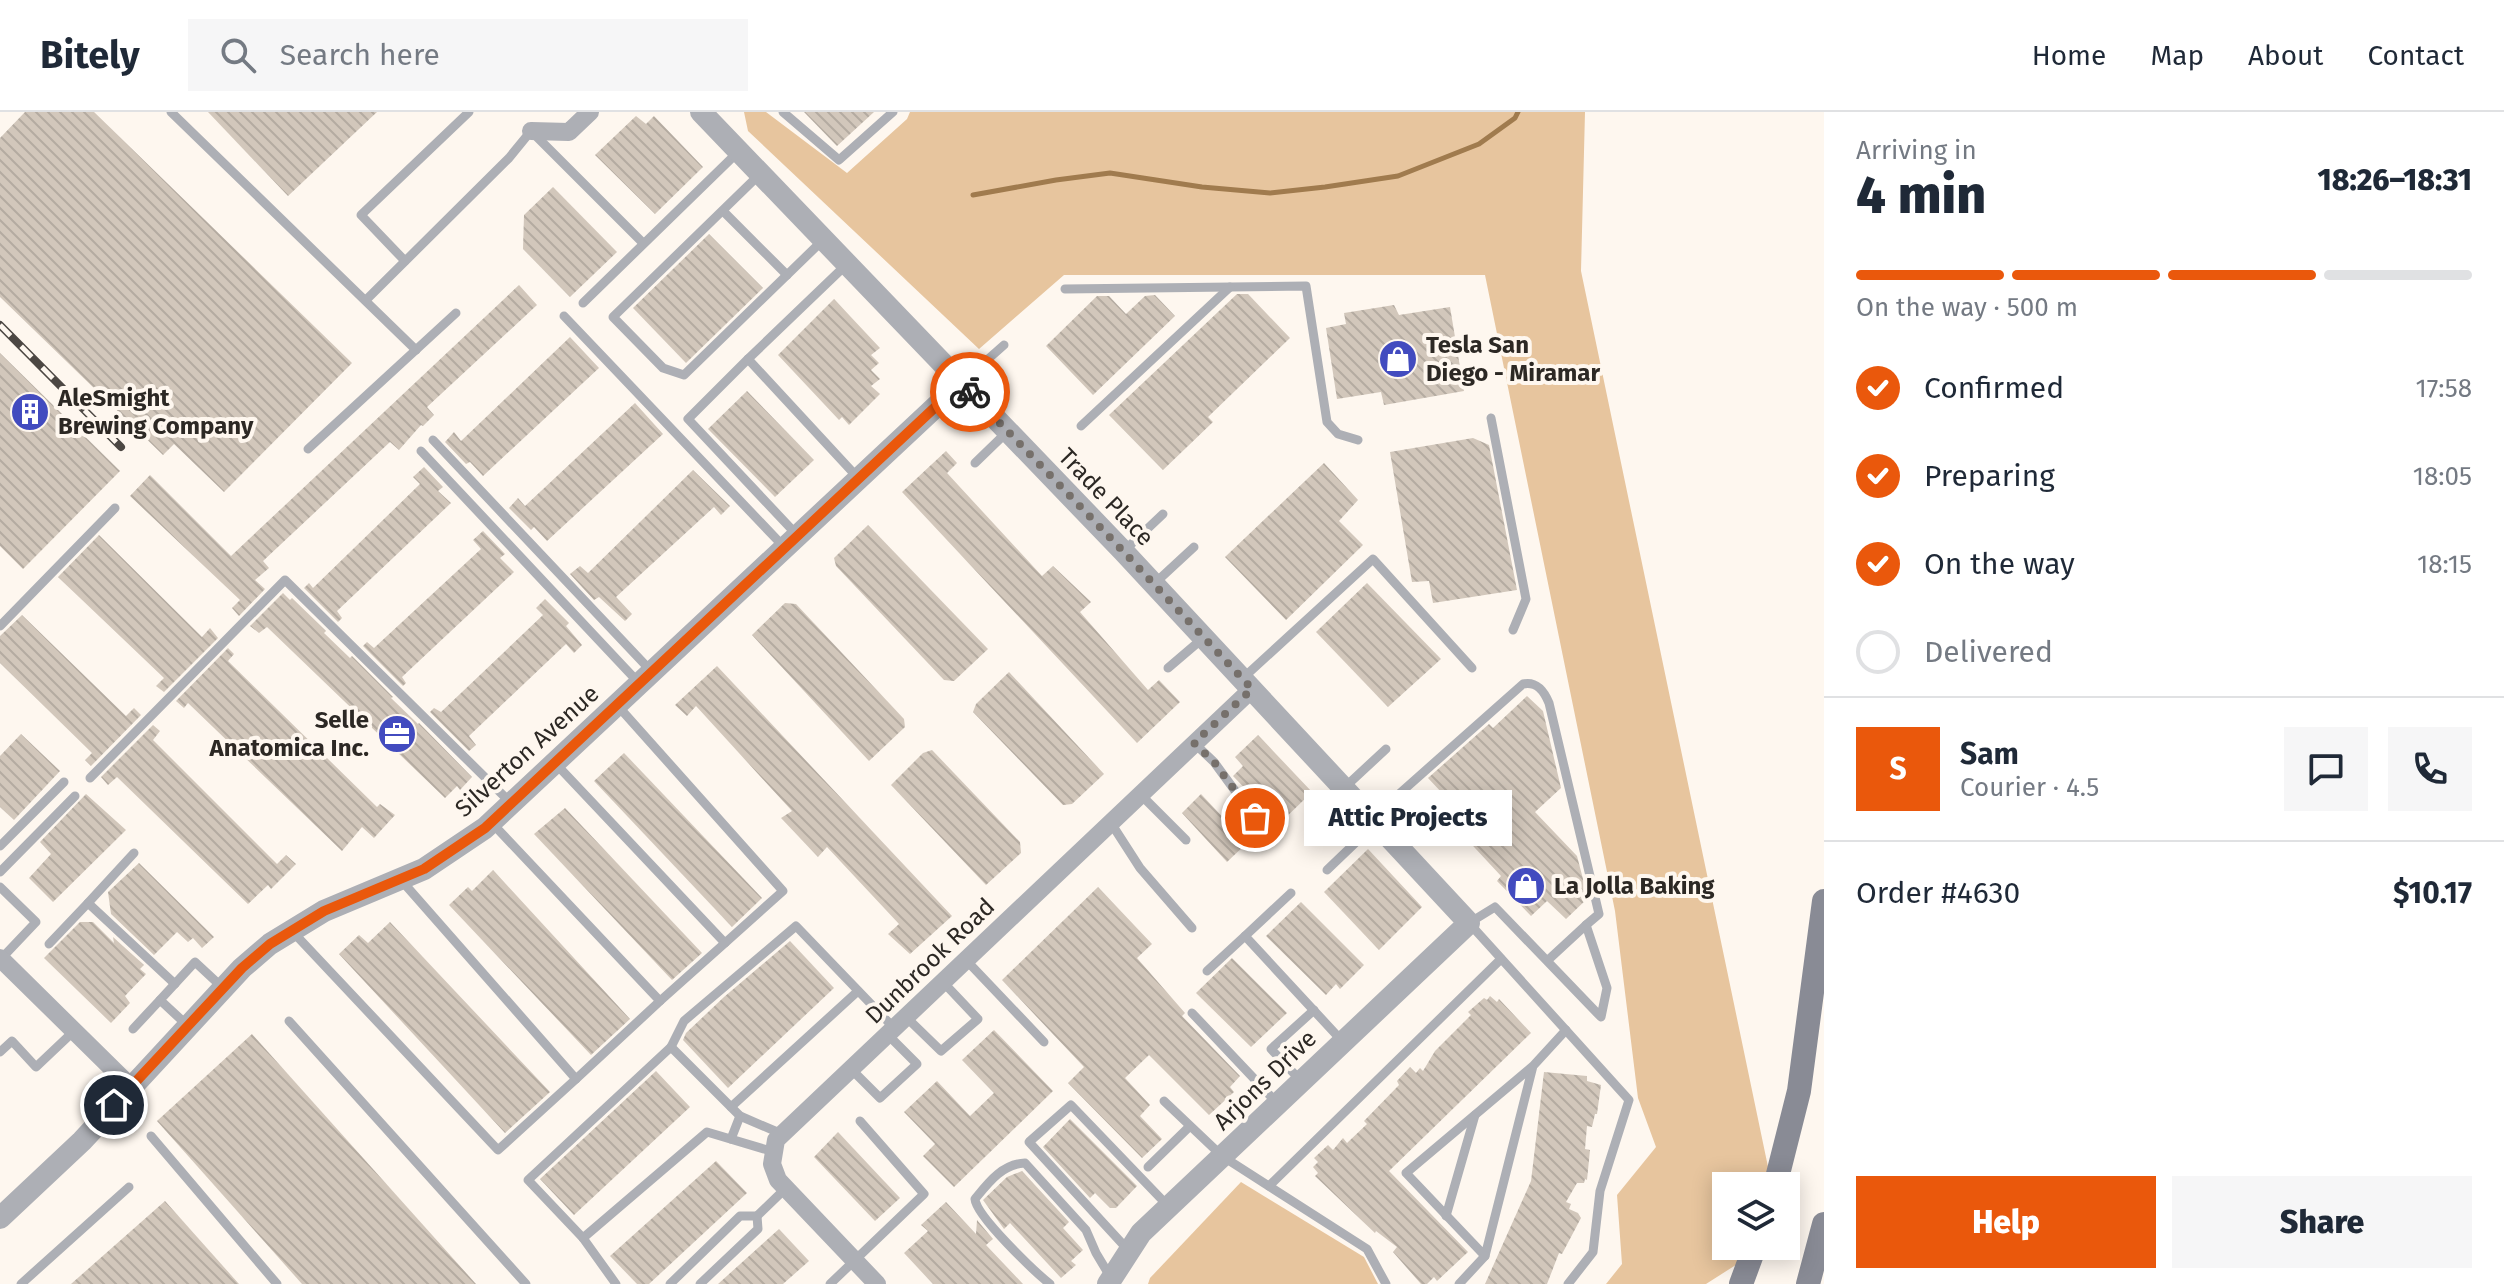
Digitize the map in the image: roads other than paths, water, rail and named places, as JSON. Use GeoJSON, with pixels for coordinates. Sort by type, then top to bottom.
{"type":"FeatureCollection","features":[{"type":"Feature","properties":{"kind":"main road"},"geometry":{"type":"LineString","coordinates":[[1779,1172],[1799,1091],[1824,901]]}},
{"type":"Feature","properties":{"kind":"main road"},"geometry":{"type":"LineString","coordinates":[[1808,1284],[1824,1224]]}},
{"type":"Feature","properties":{"kind":"main road"},"geometry":{"type":"LineString","coordinates":[[1741,1284],[1750,1260]]}},
{"type":"Feature","properties":{"kind":"street"},"geometry":{"type":"LineString","coordinates":[[531,131],[569,132],[590,112]]}},
{"type":"Feature","properties":{"kind":"street","name":"Trade Place"},"geometry":{"type":"LineString","coordinates":[[701,112],[1123,551],[1469,923]]}},
{"type":"Feature","properties":{"kind":"street","name":"Silverton Avenue"},"geometry":{"type":"LineString","coordinates":[[0,1218],[82,1141],[242,968],[266,948],[324,911],[424,869],[491,822],[961,383]]}},
{"type":"Feature","properties":{"kind":"street","name":"Dunbrook Road"},"geometry":{"type":"LineString","coordinates":[[774,1152],[776,1140],[782,1134],[1141,795],[1194,743],[1247,684]]}},
{"type":"Feature","properties":{"kind":"street","name":"Arjons Drive"},"geometry":{"type":"LineString","coordinates":[[1110,1281],[1141,1233],[1469,923]]}},
{"type":"Feature","properties":{"kind":"street"},"geometry":{"type":"LineString","coordinates":[[0,959],[131,1087]]}},
{"type":"Feature","properties":{"kind":"street"},"geometry":{"type":"LineString","coordinates":[[774,1152],[772,1164],[778,1180],[877,1284]]}},
{"type":"Feature","properties":{"kind":"lane"},"geometry":{"type":"LineString","coordinates":[[171,112],[416,350]]}},
{"type":"Feature","properties":{"kind":"lane"},"geometry":{"type":"LineString","coordinates":[[405,261],[361,215],[469,112]]}},
{"type":"Feature","properties":{"kind":"lane"},"geometry":{"type":"LineString","coordinates":[[783,112],[839,160],[893,112]]}},
{"type":"Feature","properties":{"kind":"lane"},"geometry":{"type":"LineString","coordinates":[[366,300],[509,158],[531,131],[643,243]]}},
{"type":"Feature","properties":{"kind":"lane"},"geometry":{"type":"LineString","coordinates":[[583,303],[739,151]]}},
{"type":"Feature","properties":{"kind":"lane"},"geometry":{"type":"LineString","coordinates":[[761,174],[613,317],[663,368],[684,375],[823,240]]}},
{"type":"Feature","properties":{"kind":"lane"},"geometry":{"type":"LineString","coordinates":[[723,211],[787,275]]}},
{"type":"Feature","properties":{"kind":"lane"},"geometry":{"type":"LineString","coordinates":[[791,542],[688,419],[847,264]]}},
{"type":"Feature","properties":{"kind":"lane"},"geometry":{"type":"LineString","coordinates":[[1065,289],[1306,286],[1327,422],[1338,434],[1358,440]]}},
{"type":"Feature","properties":{"kind":"lane"},"geometry":{"type":"LineString","coordinates":[[1081,426],[1230,287]]}},
{"type":"Feature","properties":{"kind":"lane"},"geometry":{"type":"LineString","coordinates":[[308,449],[456,313]]}},
{"type":"Feature","properties":{"kind":"lane"},"geometry":{"type":"LineString","coordinates":[[564,316],[791,542]]}},
{"type":"Feature","properties":{"kind":"lane"},"geometry":{"type":"LineString","coordinates":[[961,383],[1004,345]]}},
{"type":"Feature","properties":{"kind":"lane"},"geometry":{"type":"LineString","coordinates":[[748,359],[859,479]]}},
{"type":"Feature","properties":{"kind":"lane"},"geometry":{"type":"LineString","coordinates":[[1491,418],[1526,599],[1513,630]]}},
{"type":"Feature","properties":{"kind":"lane"},"geometry":{"type":"LineString","coordinates":[[975,463],[1007,432]]}},
{"type":"Feature","properties":{"kind":"lane"},"geometry":{"type":"LineString","coordinates":[[433,440],[646,678]]}},
{"type":"Feature","properties":{"kind":"lane"},"geometry":{"type":"LineString","coordinates":[[421,451],[646,678]]}},
{"type":"Feature","properties":{"kind":"lane"},"geometry":{"type":"LineString","coordinates":[[0,626],[115,508]]}},
{"type":"Feature","properties":{"kind":"lane"},"geometry":{"type":"LineString","coordinates":[[1123,551],[1163,514]]}},
{"type":"Feature","properties":{"kind":"lane"},"geometry":{"type":"LineString","coordinates":[[1154,584],[1194,547]]}},
{"type":"Feature","properties":{"kind":"lane"},"geometry":{"type":"LineString","coordinates":[[1247,684],[1373,559],[1472,668]]}},
{"type":"Feature","properties":{"kind":"lane"},"geometry":{"type":"LineString","coordinates":[[90,778],[285,580],[511,803]]}},
{"type":"Feature","properties":{"kind":"lane"},"geometry":{"type":"LineString","coordinates":[[1168,668],[1203,638]]}},
{"type":"Feature","properties":{"kind":"lane"},"geometry":{"type":"LineString","coordinates":[[1327,870],[1374,820],[1523,684],[1530,682],[1544,692],[1549,703],[1599,914],[1547,961]]}},
{"type":"Feature","properties":{"kind":"lane"},"geometry":{"type":"LineString","coordinates":[[292,931],[498,1150],[783,891],[617,705]]}},
{"type":"Feature","properties":{"kind":"lane"},"geometry":{"type":"LineString","coordinates":[[1194,743],[1214,762],[1255,818]]}},
{"type":"Feature","properties":{"kind":"lane"},"geometry":{"type":"LineString","coordinates":[[1344,788],[1386,749]]}},
{"type":"Feature","properties":{"kind":"lane"},"geometry":{"type":"LineString","coordinates":[[555,763],[725,943]]}},
{"type":"Feature","properties":{"kind":"lane"},"geometry":{"type":"LineString","coordinates":[[0,846],[64,782]]}},
{"type":"Feature","properties":{"kind":"lane"},"geometry":{"type":"LineString","coordinates":[[1141,795],[1186,840]]}},
{"type":"Feature","properties":{"kind":"lane"},"geometry":{"type":"LineString","coordinates":[[0,872],[75,796]]}},
{"type":"Feature","properties":{"kind":"lane"},"geometry":{"type":"LineString","coordinates":[[491,822],[660,1001]]}},
{"type":"Feature","properties":{"kind":"lane"},"geometry":{"type":"LineString","coordinates":[[1111,823],[1140,868],[1192,928]]}},
{"type":"Feature","properties":{"kind":"lane"},"geometry":{"type":"LineString","coordinates":[[49,944],[134,853]]}},
{"type":"Feature","properties":{"kind":"lane"},"geometry":{"type":"LineString","coordinates":[[400,879],[576,1079]]}},
{"type":"Feature","properties":{"kind":"lane"},"geometry":{"type":"LineString","coordinates":[[0,887],[36,922],[0,959]]}},
{"type":"Feature","properties":{"kind":"lane"},"geometry":{"type":"LineString","coordinates":[[1207,971],[1291,893]]}},
{"type":"Feature","properties":{"kind":"lane"},"geometry":{"type":"LineString","coordinates":[[88,903],[175,984]]}},
{"type":"Feature","properties":{"kind":"lane"},"geometry":{"type":"LineString","coordinates":[[1568,1284],[1593,1252],[1600,1191],[1629,1100],[1469,923],[1495,907],[1601,1017],[1607,988],[1586,925]]}},
{"type":"Feature","properties":{"kind":"lane"},"geometry":{"type":"LineString","coordinates":[[616,1284],[583,1238],[528,1180],[671,1047],[684,1021],[796,926],[896,1027],[941,1051],[978,1019],[943,982]]}},
{"type":"Feature","properties":{"kind":"lane"},"geometry":{"type":"LineString","coordinates":[[1245,936],[1343,1042]]}},
{"type":"Feature","properties":{"kind":"lane"},"geometry":{"type":"LineString","coordinates":[[1269,1186],[1501,959]]}},
{"type":"Feature","properties":{"kind":"lane"},"geometry":{"type":"LineString","coordinates":[[966,960],[1044,1042]]}},
{"type":"Feature","properties":{"kind":"lane"},"geometry":{"type":"LineString","coordinates":[[133,1029],[195,962],[223,988]]}},
{"type":"Feature","properties":{"kind":"lane"},"geometry":{"type":"LineString","coordinates":[[731,1107],[858,991]]}},
{"type":"Feature","properties":{"kind":"lane"},"geometry":{"type":"LineString","coordinates":[[160,1000],[188,1026]]}},
{"type":"Feature","properties":{"kind":"lane"},"geometry":{"type":"LineString","coordinates":[[1301,1081],[1271,1049],[1314,1010]]}},
{"type":"Feature","properties":{"kind":"lane"},"geometry":{"type":"LineString","coordinates":[[1192,1013],[1278,1104]]}},
{"type":"Feature","properties":{"kind":"lane"},"geometry":{"type":"LineString","coordinates":[[289,1021],[526,1284]]}},
{"type":"Feature","properties":{"kind":"lane"},"geometry":{"type":"LineString","coordinates":[[851,1069],[880,1098],[917,1064],[896,1027]]}},
{"type":"Feature","properties":{"kind":"lane"},"geometry":{"type":"LineString","coordinates":[[1485,1256],[1406,1173],[1533,1066],[1566,1030]]}},
{"type":"Feature","properties":{"kind":"lane"},"geometry":{"type":"LineString","coordinates":[[0,1052],[12,1041],[36,1067],[74,1031]]}},
{"type":"Feature","properties":{"kind":"lane"},"geometry":{"type":"LineString","coordinates":[[671,1047],[740,1116],[782,1134]]}},
{"type":"Feature","properties":{"kind":"lane"},"geometry":{"type":"LineString","coordinates":[[1459,1284],[1485,1256],[1533,1066]]}},
{"type":"Feature","properties":{"kind":"lane"},"geometry":{"type":"LineString","coordinates":[[1164,1101],[1222,1156],[1367,1249],[1386,1284]]}},
{"type":"Feature","properties":{"kind":"lane"},"geometry":{"type":"LineString","coordinates":[[1129,1251],[1029,1142],[1071,1105],[1169,1207]]}},
{"type":"Feature","properties":{"kind":"lane"},"geometry":{"type":"LineString","coordinates":[[1446,1216],[1475,1115]]}},
{"type":"Feature","properties":{"kind":"lane"},"geometry":{"type":"LineString","coordinates":[[731,1139],[740,1116]]}},
{"type":"Feature","properties":{"kind":"lane"},"geometry":{"type":"LineString","coordinates":[[830,1284],[924,1194],[860,1121]]}},
{"type":"Feature","properties":{"kind":"lane"},"geometry":{"type":"LineString","coordinates":[[1148,1167],[1189,1127]]}},
{"type":"Feature","properties":{"kind":"lane"},"geometry":{"type":"LineString","coordinates":[[583,1238],[707,1132],[774,1152]]}},
{"type":"Feature","properties":{"kind":"lane"},"geometry":{"type":"LineString","coordinates":[[151,1136],[277,1284]]}},
{"type":"Feature","properties":{"kind":"lane"},"geometry":{"type":"LineString","coordinates":[[1050,1284],[975,1207],[975,1199],[990,1181],[1012,1164],[1025,1163],[1071,1211],[1086,1230],[1110,1281]]}},
{"type":"Feature","properties":{"kind":"lane"},"geometry":{"type":"LineString","coordinates":[[21,1284],[129,1187]]}},
{"type":"Feature","properties":{"kind":"lane"},"geometry":{"type":"LineString","coordinates":[[670,1284],[740,1216],[757,1216],[786,1188]]}},
{"type":"Feature","properties":{"kind":"lane"},"geometry":{"type":"LineString","coordinates":[[700,1284],[758,1229],[757,1216]]}},
{"type":"Feature","properties":{"kind":"waterway"},"geometry":{"type":"LineString","coordinates":[[973,195],[1110,173],[1202,187],[1270,193],[1398,176],[1479,144],[1515,118],[1518,112]]}},
{"type":"Feature","properties":{"kind":"railway"},"geometry":{"type":"LineString","coordinates":[[0,325],[121,447]]}},
{"type":"Feature","properties":{"kind":"place","name":"Tesla San Diego - Miramar"},"geometry":{"type":"Point","coordinates":[1398,359]}},
{"type":"Feature","properties":{"kind":"place","name":"AleSmight Brewing Company"},"geometry":{"type":"Point","coordinates":[30,412]}},
{"type":"Feature","properties":{"kind":"place","name":"Selle Anatomica Inc."},"geometry":{"type":"Point","coordinates":[397,734]}},
{"type":"Feature","properties":{"kind":"place","name":"Attic Projects"},"geometry":{"type":"Point","coordinates":[1255,818]}},
{"type":"Feature","properties":{"kind":"place","name":"La Jolla Baking"},"geometry":{"type":"Point","coordinates":[1526,886]}}]}
